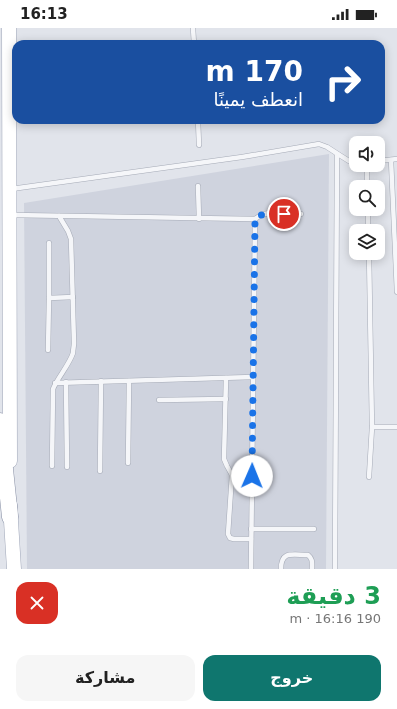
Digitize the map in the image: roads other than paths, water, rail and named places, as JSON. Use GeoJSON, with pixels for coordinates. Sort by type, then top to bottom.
{"type":"FeatureCollection","features":[{"type":"Feature","properties":{"kind":"highway"},"geometry":{"type":"LineString","coordinates":[[0,422],[10,517]]}},
{"type":"Feature","properties":{"kind":"main road"},"geometry":{"type":"LineString","coordinates":[[9,28],[10,517],[14,569]]}},
{"type":"Feature","properties":{"kind":"lane"},"geometry":{"type":"LineString","coordinates":[[193,28],[194,40]]}},
{"type":"Feature","properties":{"kind":"lane"},"geometry":{"type":"LineString","coordinates":[[198,124],[199,145]]}},
{"type":"Feature","properties":{"kind":"lane"},"geometry":{"type":"LineString","coordinates":[[10,189],[242,157],[320,144],[349,161]]}},
{"type":"Feature","properties":{"kind":"lane"},"geometry":{"type":"LineString","coordinates":[[335,569],[337,154]]}},
{"type":"Feature","properties":{"kind":"lane"},"geometry":{"type":"LineString","coordinates":[[385,160],[397,159]]}},
{"type":"Feature","properties":{"kind":"lane"},"geometry":{"type":"LineString","coordinates":[[391,160],[397,292]]}},
{"type":"Feature","properties":{"kind":"lane"},"geometry":{"type":"LineString","coordinates":[[198,186],[199,219]]}},
{"type":"Feature","properties":{"kind":"lane"},"geometry":{"type":"LineString","coordinates":[[10,215],[255,219],[261,215],[269,213],[300,214]]}},
{"type":"Feature","properties":{"kind":"lane"},"geometry":{"type":"LineString","coordinates":[[52,466],[53,389],[55,383],[69,361],[74,343],[71,239],[59,216]]}},
{"type":"Feature","properties":{"kind":"lane"},"geometry":{"type":"LineString","coordinates":[[251,569],[255,219]]}},
{"type":"Feature","properties":{"kind":"lane"},"geometry":{"type":"LineString","coordinates":[[48,242],[48,350]]}},
{"type":"Feature","properties":{"kind":"lane"},"geometry":{"type":"LineString","coordinates":[[368,260],[372,427],[369,477]]}},
{"type":"Feature","properties":{"kind":"lane"},"geometry":{"type":"LineString","coordinates":[[49,298],[73,297]]}},
{"type":"Feature","properties":{"kind":"lane"},"geometry":{"type":"LineString","coordinates":[[55,383],[253,377]]}},
{"type":"Feature","properties":{"kind":"lane"},"geometry":{"type":"LineString","coordinates":[[226,378],[224,459],[232,475],[228,534],[230,538],[234,539],[251,538]]}},
{"type":"Feature","properties":{"kind":"lane"},"geometry":{"type":"LineString","coordinates":[[128,463],[129,380]]}},
{"type":"Feature","properties":{"kind":"lane"},"geometry":{"type":"LineString","coordinates":[[100,471],[101,381]]}},
{"type":"Feature","properties":{"kind":"lane"},"geometry":{"type":"LineString","coordinates":[[66,382],[67,467]]}},
{"type":"Feature","properties":{"kind":"lane"},"geometry":{"type":"LineString","coordinates":[[160,400],[226,399]]}},
{"type":"Feature","properties":{"kind":"lane"},"geometry":{"type":"LineString","coordinates":[[372,427],[397,427]]}},
{"type":"Feature","properties":{"kind":"lane"},"geometry":{"type":"LineString","coordinates":[[232,475],[252,476]]}},
{"type":"Feature","properties":{"kind":"lane"},"geometry":{"type":"LineString","coordinates":[[251,529],[314,528]]}},
{"type":"Feature","properties":{"kind":"lane"},"geometry":{"type":"LineString","coordinates":[[281,569],[281,561],[284,557],[288,555],[308,555],[312,560],[312,569]]}}]}
